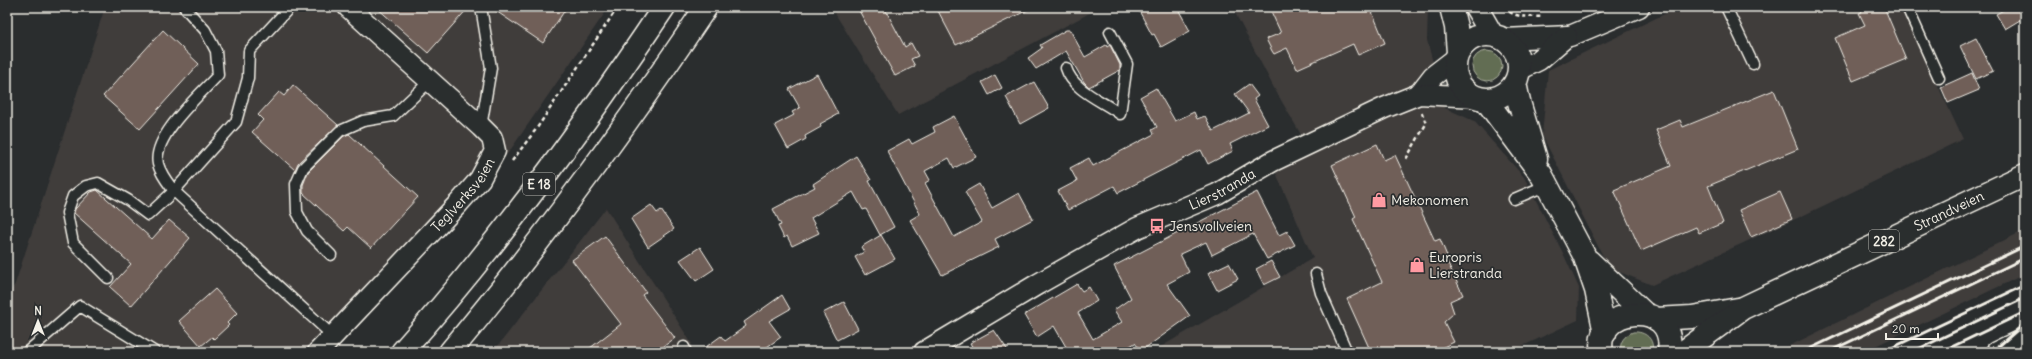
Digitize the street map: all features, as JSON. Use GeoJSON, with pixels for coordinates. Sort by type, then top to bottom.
{"type":"FeatureCollection","features":[{"type":"Feature","properties":{"kind":"main road","name":"E 18"},"geometry":{"type":"LineString","coordinates":[[402,352],[473,269],[524,204],[584,123],[664,7]]}},
{"type":"Feature","properties":{"kind":"main road","name":"E 18"},"geometry":{"type":"LineString","coordinates":[[450,352],[599,162],[706,7]]}},
{"type":"Feature","properties":{"kind":"main road"},"geometry":{"type":"LineString","coordinates":[[1451,7],[1456,27],[1456,78],[1461,87],[1481,98],[1544,179]]}},
{"type":"Feature","properties":{"kind":"main road"},"geometry":{"type":"LineString","coordinates":[[1476,7],[1498,37],[1516,53],[1519,102],[1544,179],[1584,255],[1596,290],[1601,346]]}},
{"type":"Feature","properties":{"kind":"main road"},"geometry":{"type":"LineString","coordinates":[[1457,56],[1469,40],[1476,36],[1498,37]]}},
{"type":"Feature","properties":{"kind":"main road"},"geometry":{"type":"LineString","coordinates":[[1481,98],[1499,97],[1506,93],[1517,76]]}},
{"type":"Feature","properties":{"kind":"main road","name":"Strandveien"},"geometry":{"type":"LineString","coordinates":[[1683,352],[1743,308],[2025,175]]}},
{"type":"Feature","properties":{"kind":"main road"},"geometry":{"type":"LineString","coordinates":[[1584,255],[1599,272],[1650,316],[1663,325],[1667,332],[1669,352]]}},
{"type":"Feature","properties":{"kind":"main road","name":"Strandveien"},"geometry":{"type":"LineString","coordinates":[[1650,316],[1692,317],[1743,308]]}},
{"type":"Feature","properties":{"kind":"main road","name":"282"},"geometry":{"type":"LineString","coordinates":[[1601,346],[1611,324],[1620,318],[1630,314],[1650,316]]}},
{"type":"Feature","properties":{"kind":"street","name":"Teglverksveien"},"geometry":{"type":"LineString","coordinates":[[318,352],[408,259],[480,179],[495,151],[492,138],[481,126],[348,7]]}},
{"type":"Feature","properties":{"kind":"street"},"geometry":{"type":"LineString","coordinates":[[1517,76],[1568,36],[1639,7]]}},
{"type":"Feature","properties":{"kind":"street"},"geometry":{"type":"LineString","coordinates":[[1498,37],[1568,36]]}},
{"type":"Feature","properties":{"kind":"street","name":"Lierstranda"},"geometry":{"type":"LineString","coordinates":[[1420,101],[1433,76],[1457,56]]}},
{"type":"Feature","properties":{"kind":"street","name":"Lierstranda"},"geometry":{"type":"LineString","coordinates":[[924,352],[1038,284],[1137,228],[1216,194],[1272,161],[1420,101],[1481,98]]}},
{"type":"Feature","properties":{"kind":"street"},"geometry":{"type":"LineString","coordinates":[[1996,352],[2025,338]]}},
{"type":"Feature","properties":{"kind":"lane"},"geometry":{"type":"LineString","coordinates":[[184,7],[205,30],[216,52],[218,75],[170,128],[161,142],[158,153],[158,164],[163,177],[174,191],[333,336]]}},
{"type":"Feature","properties":{"kind":"lane"},"geometry":{"type":"LineString","coordinates":[[108,278],[74,243],[67,213],[74,196],[86,186],[98,183],[128,200],[148,215],[174,191],[236,122],[248,78],[249,51],[290,7]]}},
{"type":"Feature","properties":{"kind":"lane"},"geometry":{"type":"LineString","coordinates":[[481,7],[491,68],[481,126]]}},
{"type":"Feature","properties":{"kind":"lane"},"geometry":{"type":"LineString","coordinates":[[1726,7],[1753,64]]}},
{"type":"Feature","properties":{"kind":"lane"},"geometry":{"type":"LineString","coordinates":[[1907,7],[1939,78]]}},
{"type":"Feature","properties":{"kind":"lane"},"geometry":{"type":"LineString","coordinates":[[1066,68],[1068,75],[1081,88],[1120,114],[1127,64],[1110,32]]}},
{"type":"Feature","properties":{"kind":"lane"},"geometry":{"type":"LineString","coordinates":[[331,255],[307,231],[297,212],[296,184],[303,168],[340,131],[363,121],[393,116],[430,81]]}},
{"type":"Feature","properties":{"kind":"lane"},"geometry":{"type":"LineString","coordinates":[[1514,199],[1544,179]]}},
{"type":"Feature","properties":{"kind":"lane"},"geometry":{"type":"LineString","coordinates":[[1316,274],[1319,277],[1321,293],[1347,352]]}},
{"type":"Feature","properties":{"kind":"lane"},"geometry":{"type":"LineString","coordinates":[[27,352],[80,306],[155,352]]}},
{"type":"Feature","properties":{"kind":"path"},"geometry":{"type":"LineString","coordinates":[[1504,7],[1512,14],[1517,16],[1548,17]]}},
{"type":"Feature","properties":{"kind":"path"},"geometry":{"type":"LineString","coordinates":[[1406,159],[1426,124],[1420,101]]}},
{"type":"Feature","properties":{"kind":"shaded area"},"geometry":{"type":"Polygon","coordinates":[[[105,7],[609,7],[509,152],[441,222],[325,352],[7,352],[7,296],[15,284],[105,7]]]}},
{"type":"Feature","properties":{"kind":"shaded area"},"geometry":{"type":"Polygon","coordinates":[[[831,7],[1101,7],[898,115],[831,7]]]}},
{"type":"Feature","properties":{"kind":"shaded area"},"geometry":{"type":"Polygon","coordinates":[[[1232,7],[1428,7],[1427,40],[1445,108],[1474,121],[1524,177],[1563,253],[1579,288],[1578,320],[1510,352],[1152,352],[1313,258],[1276,173],[1311,152],[1274,88],[1232,7]]]}},
{"type":"Feature","properties":{"kind":"shaded area"},"geometry":{"type":"Polygon","coordinates":[[[1679,7],[1901,7],[1963,139],[1802,216],[1652,285],[1609,268],[1542,135],[1548,70],[1679,7]]]}},
{"type":"Feature","properties":{"kind":"shaded area"},"geometry":{"type":"Polygon","coordinates":[[[606,208],[692,344],[683,352],[493,352],[606,208]]]}},
{"type":"Feature","properties":{"kind":"shaded area"},"geometry":{"type":"Polygon","coordinates":[[[2025,230],[2025,274],[1863,352],[1777,352],[2025,230]]]}},
{"type":"Feature","properties":{"kind":"green space"},"geometry":{"type":"Polygon","coordinates":[[[1487,51],[1493,52],[1501,60],[1501,72],[1493,80],[1487,81],[1481,80],[1473,72],[1472,66],[1473,60],[1481,52],[1487,51]]]}},
{"type":"Feature","properties":{"kind":"green space"},"geometry":{"type":"Polygon","coordinates":[[[1633,332],[1645,334],[1648,337],[1652,343],[1652,352],[1621,352],[1623,340],[1627,335],[1633,332]]]}},
{"type":"Feature","properties":{"kind":"building"},"geometry":{"type":"Polygon","coordinates":[[[376,7],[469,7],[428,53],[376,7]]]}},
{"type":"Feature","properties":{"kind":"building"},"geometry":{"type":"Polygon","coordinates":[[[490,7],[567,7],[543,43],[490,7]]]}},
{"type":"Feature","properties":{"kind":"building"},"geometry":{"type":"Polygon","coordinates":[[[857,7],[884,7],[905,47],[911,43],[918,56],[911,59],[915,66],[895,76],[857,7]]]}},
{"type":"Feature","properties":{"kind":"building"},"geometry":{"type":"Polygon","coordinates":[[[936,7],[1034,7],[956,45],[936,7]]]}},
{"type":"Feature","properties":{"kind":"building"},"geometry":{"type":"Polygon","coordinates":[[[1137,7],[1177,7],[1190,31],[1161,47],[1154,34],[1152,35],[1137,7]]]}},
{"type":"Feature","properties":{"kind":"building"},"geometry":{"type":"Polygon","coordinates":[[[1269,7],[1370,7],[1385,43],[1358,55],[1353,44],[1297,69],[1287,48],[1274,54],[1266,39],[1281,33],[1269,7]]]}},
{"type":"Feature","properties":{"kind":"building"},"geometry":{"type":"Polygon","coordinates":[[[1859,7],[1884,7],[1906,59],[1853,81],[1835,38],[1865,25],[1859,13],[1862,12],[1859,7]]]}},
{"type":"Feature","properties":{"kind":"building"},"geometry":{"type":"Polygon","coordinates":[[[2009,7],[2025,7],[2025,17],[2005,29],[1996,14],[2009,7]]]}},
{"type":"Feature","properties":{"kind":"building"},"geometry":{"type":"Polygon","coordinates":[[[163,30],[199,64],[140,129],[103,96],[163,30]]]}},
{"type":"Feature","properties":{"kind":"building"},"geometry":{"type":"Polygon","coordinates":[[[1066,30],[1070,30],[1085,57],[1106,45],[1107,47],[1110,45],[1120,65],[1120,70],[1089,87],[1084,82],[1066,51],[1036,69],[1028,58],[1042,48],[1040,45],[1066,30]]]}},
{"type":"Feature","properties":{"kind":"building"},"geometry":{"type":"Polygon","coordinates":[[[1976,38],[1993,71],[1976,79],[1960,46],[1976,38]]]}},
{"type":"Feature","properties":{"kind":"building"},"geometry":{"type":"Polygon","coordinates":[[[1972,73],[1979,90],[1948,103],[1941,87],[1972,73]]]}},
{"type":"Feature","properties":{"kind":"building"},"geometry":{"type":"Polygon","coordinates":[[[817,74],[838,114],[820,124],[821,127],[805,136],[806,139],[788,149],[775,125],[794,115],[792,112],[800,108],[789,89],[817,74]]]}},
{"type":"Feature","properties":{"kind":"building"},"geometry":{"type":"Polygon","coordinates":[[[995,75],[1002,88],[989,95],[982,82],[995,75]]]}},
{"type":"Feature","properties":{"kind":"building"},"geometry":{"type":"Polygon","coordinates":[[[1034,82],[1049,108],[1020,124],[1006,97],[1034,82]]]}},
{"type":"Feature","properties":{"kind":"building"},"geometry":{"type":"Polygon","coordinates":[[[1249,84],[1258,96],[1254,99],[1268,125],[1230,144],[1233,151],[1208,164],[1201,150],[1118,193],[1114,186],[1068,210],[1058,191],[1077,181],[1070,168],[1089,158],[1093,166],[1154,134],[1152,130],[1157,127],[1140,97],[1156,88],[1175,121],[1194,112],[1197,119],[1205,116],[1213,131],[1249,113],[1235,94],[1249,84]]]}},
{"type":"Feature","properties":{"kind":"building"},"geometry":{"type":"Polygon","coordinates":[[[293,85],[338,125],[298,163],[295,170],[252,132],[263,120],[258,115],[279,92],[284,96],[293,85]]]}},
{"type":"Feature","properties":{"kind":"building"},"geometry":{"type":"Polygon","coordinates":[[[1774,90],[1798,149],[1708,186],[1723,223],[1699,233],[1696,227],[1641,251],[1614,190],[1671,166],[1656,130],[1680,120],[1683,127],[1774,90]]]}},
{"type":"Feature","properties":{"kind":"building"},"geometry":{"type":"Polygon","coordinates":[[[954,116],[976,157],[954,168],[949,158],[925,171],[930,180],[925,183],[954,237],[982,222],[965,192],[979,184],[992,208],[1019,193],[1033,219],[995,239],[999,247],[942,275],[910,220],[920,214],[887,151],[909,139],[912,144],[935,132],[933,127],[954,116]]]}},
{"type":"Feature","properties":{"kind":"building"},"geometry":{"type":"Polygon","coordinates":[[[349,134],[418,197],[371,248],[348,227],[344,231],[303,193],[303,185],[308,172],[344,136],[349,134]]]}},
{"type":"Feature","properties":{"kind":"building"},"geometry":{"type":"Polygon","coordinates":[[[1377,144],[1384,160],[1395,155],[1435,241],[1440,239],[1447,256],[1445,257],[1463,295],[1450,301],[1454,313],[1444,322],[1454,342],[1433,352],[1371,352],[1347,299],[1382,282],[1353,219],[1356,217],[1332,165],[1377,144]]]}},
{"type":"Feature","properties":{"kind":"building"},"geometry":{"type":"Polygon","coordinates":[[[856,156],[871,180],[869,181],[894,227],[880,235],[866,209],[863,210],[853,192],[811,218],[819,233],[792,246],[787,236],[784,238],[778,226],[781,225],[773,209],[815,187],[813,184],[856,156]]]}},
{"type":"Feature","properties":{"kind":"building"},"geometry":{"type":"Polygon","coordinates":[[[97,190],[152,239],[169,220],[190,238],[131,306],[110,287],[131,264],[74,213],[75,209],[91,192],[97,190]]]}},
{"type":"Feature","properties":{"kind":"building"},"geometry":{"type":"Polygon","coordinates":[[[1257,192],[1279,235],[1287,231],[1295,245],[1267,259],[1253,234],[1212,255],[1206,242],[1180,254],[1189,272],[1167,284],[1190,316],[1141,351],[1135,343],[1120,352],[1069,352],[1054,326],[1037,337],[1024,315],[1077,284],[1082,291],[1089,287],[1097,301],[1078,313],[1093,339],[1122,322],[1114,310],[1131,298],[1114,266],[1257,192]]]}},
{"type":"Feature","properties":{"kind":"building"},"geometry":{"type":"Polygon","coordinates":[[[1780,192],[1792,219],[1751,237],[1739,210],[1780,192]]]}},
{"type":"Feature","properties":{"kind":"building"},"geometry":{"type":"Polygon","coordinates":[[[651,205],[657,213],[661,210],[674,229],[648,247],[631,219],[651,205]]]}},
{"type":"Feature","properties":{"kind":"building"},"geometry":{"type":"Polygon","coordinates":[[[881,235],[895,259],[865,275],[855,257],[864,252],[861,247],[881,235]]]}},
{"type":"Feature","properties":{"kind":"building"},"geometry":{"type":"Polygon","coordinates":[[[605,236],[646,292],[642,295],[675,338],[656,352],[585,352],[621,324],[572,260],[605,236]]]}},
{"type":"Feature","properties":{"kind":"building"},"geometry":{"type":"Polygon","coordinates":[[[700,247],[714,269],[696,281],[680,260],[700,247]]]}},
{"type":"Feature","properties":{"kind":"building"},"geometry":{"type":"Polygon","coordinates":[[[1271,261],[1280,277],[1264,285],[1256,269],[1271,261]]]}},
{"type":"Feature","properties":{"kind":"building"},"geometry":{"type":"Polygon","coordinates":[[[1229,263],[1238,279],[1217,290],[1208,273],[1229,263]]]}},
{"type":"Feature","properties":{"kind":"building"},"geometry":{"type":"Polygon","coordinates":[[[215,289],[237,313],[227,323],[229,325],[214,339],[212,337],[201,346],[179,321],[215,289]]]}},
{"type":"Feature","properties":{"kind":"building"},"geometry":{"type":"Polygon","coordinates":[[[782,295],[790,309],[769,321],[781,337],[760,352],[699,352],[721,336],[725,341],[746,326],[744,322],[782,295]]]}},
{"type":"Feature","properties":{"kind":"building"},"geometry":{"type":"Polygon","coordinates":[[[844,302],[858,329],[837,340],[823,313],[844,302]]]}},
{"type":"Feature","properties":{"kind":"building"},"geometry":{"type":"Polygon","coordinates":[[[994,330],[1009,352],[975,352],[970,343],[994,330]]]}},
{"type":"Feature","properties":{"kind":"railway"},"geometry":{"type":"LineString","coordinates":[[1803,352],[2025,246]]}},
{"type":"Feature","properties":{"kind":"railway"},"geometry":{"type":"LineString","coordinates":[[1828,352],[2025,258]]}},
{"type":"Feature","properties":{"kind":"railway"},"geometry":{"type":"LineString","coordinates":[[1883,352],[2025,285]]}},
{"type":"Feature","properties":{"kind":"railway"},"geometry":{"type":"LineString","coordinates":[[1912,352],[2025,298]]}},
{"type":"Feature","properties":{"kind":"railway"},"geometry":{"type":"LineString","coordinates":[[1941,352],[2025,312]]}},
{"type":"Feature","properties":{"kind":"railway"},"geometry":{"type":"LineString","coordinates":[[1992,352],[2025,323]]}},
{"type":"Feature","properties":{"kind":"place","name":"Mekonomen"},"geometry":{"type":"Point","coordinates":[1379,200]}},
{"type":"Feature","properties":{"kind":"place","name":"Jensvollveien"},"geometry":{"type":"Point","coordinates":[1157,226]}},
{"type":"Feature","properties":{"kind":"place","name":"Europris Lierstranda"},"geometry":{"type":"Point","coordinates":[1417,265]}}]}
